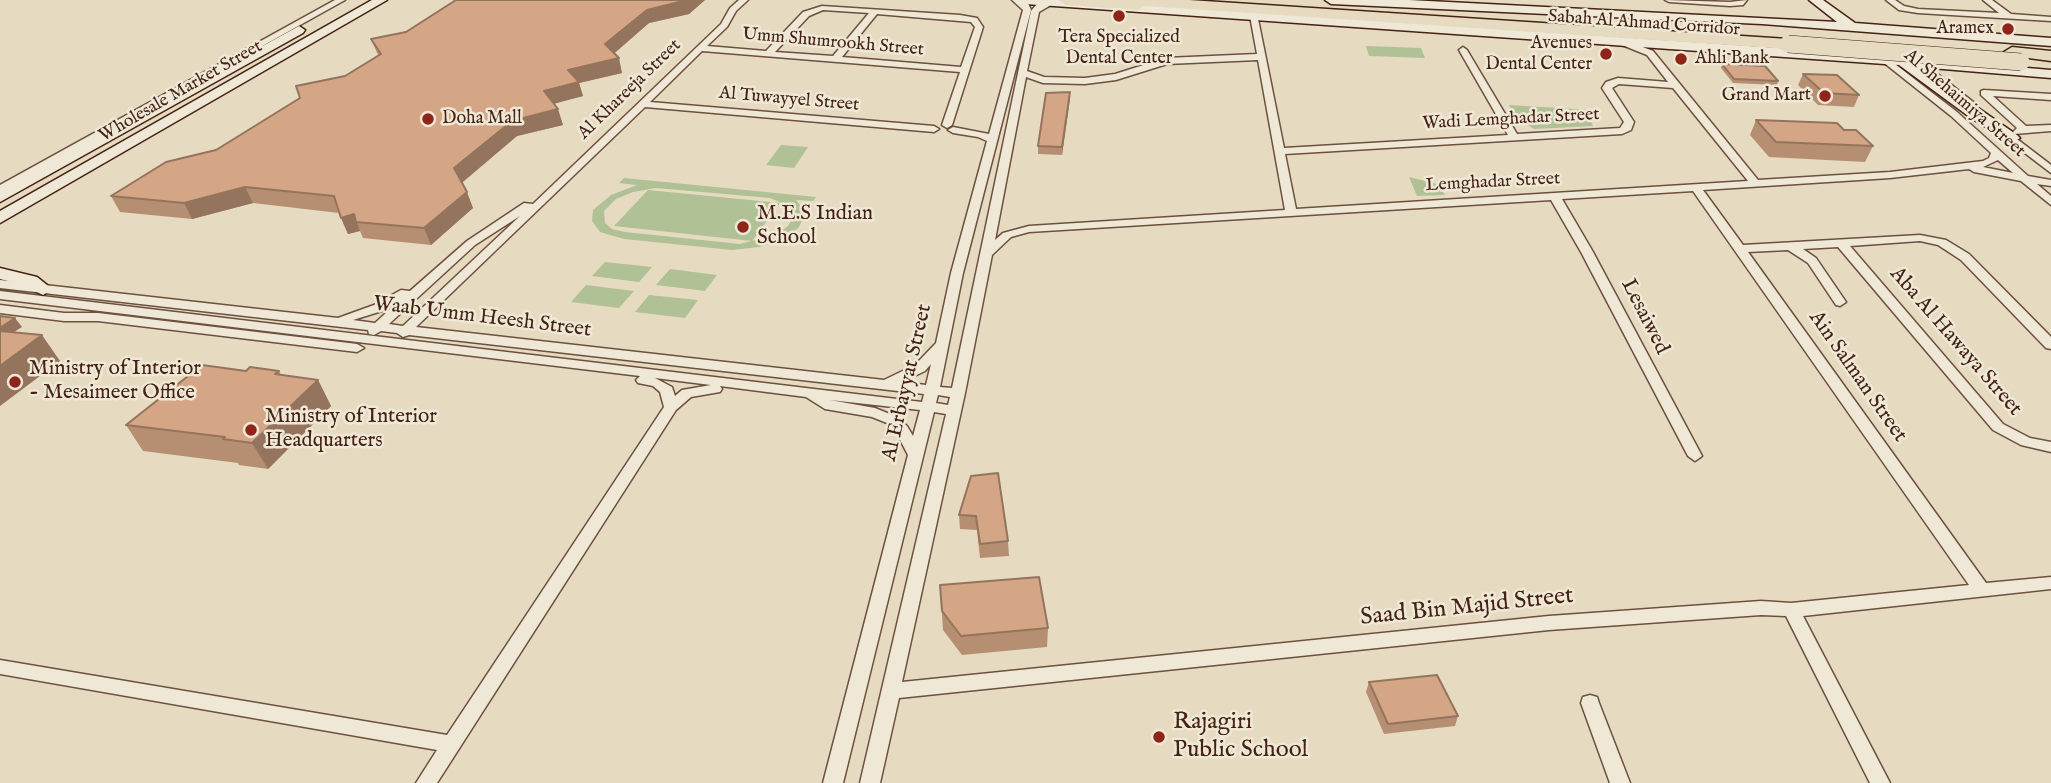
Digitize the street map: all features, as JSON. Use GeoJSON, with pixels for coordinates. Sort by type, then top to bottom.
{"type":"FeatureCollection","features":[{"type":"Feature","properties":{"kind":"highway","name":"Sabah Al Ahmad Corridor"},"geometry":{"type":"LineString","coordinates":[[1120,0],[1261,13],[2017,57],[2051,56]]}},
{"type":"Feature","properties":{"kind":"highway","name":"Sabah Al Ahmad Corridor"},"geometry":{"type":"LineString","coordinates":[[1226,0],[1783,42]]}},
{"type":"Feature","properties":{"kind":"highway"},"geometry":{"type":"LineString","coordinates":[[1059,1],[1261,13]]}},
{"type":"Feature","properties":{"kind":"highway","name":"Sabah Al Ahmad Corridor"},"geometry":{"type":"LineString","coordinates":[[2017,57],[2051,64]]}},
{"type":"Feature","properties":{"kind":"street","name":"Wholesale Market Street"},"geometry":{"type":"LineString","coordinates":[[0,189],[341,0]]}},
{"type":"Feature","properties":{"kind":"street","name":"Wholesale Market Street"},"geometry":{"type":"LineString","coordinates":[[0,197],[352,0]]}},
{"type":"Feature","properties":{"kind":"street"},"geometry":{"type":"LineString","coordinates":[[165,122],[182,107],[369,0]]}},
{"type":"Feature","properties":{"kind":"street","name":"Wholesale Market Street"},"geometry":{"type":"LineString","coordinates":[[0,218],[381,0]]}},
{"type":"Feature","properties":{"kind":"street","name":"Al Khareeja Street"},"geometry":{"type":"LineString","coordinates":[[719,29],[722,9],[730,0]]}},
{"type":"Feature","properties":{"kind":"street","name":"Al Khareeja Street"},"geometry":{"type":"LineString","coordinates":[[393,343],[719,29],[744,0]]}},
{"type":"Feature","properties":{"kind":"street","name":"Al Erbayyat Street"},"geometry":{"type":"LineString","coordinates":[[833,783],[929,399],[957,273],[1027,10],[1025,5],[1016,0]]}},
{"type":"Feature","properties":{"kind":"street"},"geometry":{"type":"LineString","coordinates":[[1025,0],[1059,1]]}},
{"type":"Feature","properties":{"kind":"street","name":"Sabah Al Ahmad Corridor"},"geometry":{"type":"LineString","coordinates":[[1331,0],[1762,20],[2051,45]]}},
{"type":"Feature","properties":{"kind":"street"},"geometry":{"type":"LineString","coordinates":[[1669,0],[1730,4],[1743,0]]}},
{"type":"Feature","properties":{"kind":"street"},"geometry":{"type":"LineString","coordinates":[[1806,0],[1847,29],[1882,47]]}},
{"type":"Feature","properties":{"kind":"street"},"geometry":{"type":"LineString","coordinates":[[1803,23],[1814,15],[1806,0]]}},
{"type":"Feature","properties":{"kind":"street"},"geometry":{"type":"LineString","coordinates":[[1815,0],[1847,29]]}},
{"type":"Feature","properties":{"kind":"street"},"geometry":{"type":"LineString","coordinates":[[1827,0],[1867,28],[1882,47]]}},
{"type":"Feature","properties":{"kind":"street"},"geometry":{"type":"LineString","coordinates":[[1890,0],[1902,8],[1918,12],[2051,19]]}},
{"type":"Feature","properties":{"kind":"street"},"geometry":{"type":"LineString","coordinates":[[1987,0],[2010,17]]}},
{"type":"Feature","properties":{"kind":"street"},"geometry":{"type":"LineString","coordinates":[[870,783],[956,402],[1035,11],[1040,6],[1059,1]]}},
{"type":"Feature","properties":{"kind":"street"},"geometry":{"type":"LineString","coordinates":[[768,54],[810,11],[828,7],[974,20],[979,27],[963,70],[950,128],[981,134],[992,140]]}},
{"type":"Feature","properties":{"kind":"street"},"geometry":{"type":"LineString","coordinates":[[836,59],[875,11]]}},
{"type":"Feature","properties":{"kind":"street"},"geometry":{"type":"LineString","coordinates":[[1261,13],[1260,57],[1291,212]]}},
{"type":"Feature","properties":{"kind":"street","name":"Sabah Al Ahmad Corridor"},"geometry":{"type":"LineString","coordinates":[[1261,13],[1625,43],[1656,49],[1837,56],[1882,47],[1908,59],[1982,68],[2051,72]]}},
{"type":"Feature","properties":{"kind":"street"},"geometry":{"type":"LineString","coordinates":[[1845,13],[1940,34]]}},
{"type":"Feature","properties":{"kind":"street"},"geometry":{"type":"LineString","coordinates":[[1585,40],[1807,41],[1796,32],[1783,27],[1682,17]]}},
{"type":"Feature","properties":{"kind":"street"},"geometry":{"type":"LineString","coordinates":[[1762,20],[1847,29]]}},
{"type":"Feature","properties":{"kind":"street"},"geometry":{"type":"LineString","coordinates":[[1783,42],[1856,52],[1916,38],[2051,45]]}},
{"type":"Feature","properties":{"kind":"street"},"geometry":{"type":"LineString","coordinates":[[1982,41],[1960,44],[1961,50],[1974,61],[2051,72]]}},
{"type":"Feature","properties":{"kind":"street","name":"Al Shehaimiya Street"},"geometry":{"type":"LineString","coordinates":[[1882,47],[1909,77],[2051,202]]}},
{"type":"Feature","properties":{"kind":"street","name":"Umm Shumrookh Street"},"geometry":{"type":"LineString","coordinates":[[699,48],[963,70]]}},
{"type":"Feature","properties":{"kind":"street"},"geometry":{"type":"LineString","coordinates":[[1656,49],[1675,85],[1756,184]]}},
{"type":"Feature","properties":{"kind":"street"},"geometry":{"type":"LineString","coordinates":[[1463,50],[1514,137]]}},
{"type":"Feature","properties":{"kind":"street"},"geometry":{"type":"LineString","coordinates":[[1837,56],[1871,63],[1909,77]]}},
{"type":"Feature","properties":{"kind":"street"},"geometry":{"type":"LineString","coordinates":[[1021,87],[1043,80],[1101,80],[1166,61],[1260,57]]}},
{"type":"Feature","properties":{"kind":"street"},"geometry":{"type":"LineString","coordinates":[[1908,59],[1976,115],[2018,133],[2051,128],[2014,120],[1984,93],[2051,97]]}},
{"type":"Feature","properties":{"kind":"street","name":"Al Shehaimiya Street"},"geometry":{"type":"LineString","coordinates":[[1908,59],[2018,133],[2051,170]]}},
{"type":"Feature","properties":{"kind":"street"},"geometry":{"type":"LineString","coordinates":[[1953,90],[1951,75],[1982,68]]}},
{"type":"Feature","properties":{"kind":"street"},"geometry":{"type":"LineString","coordinates":[[1024,73],[1043,80]]}},
{"type":"Feature","properties":{"kind":"street","name":"Wadi Lemghadar Street"},"geometry":{"type":"LineString","coordinates":[[1278,152],[1622,131],[1628,128],[1629,122],[1607,88],[1609,84],[1618,81],[1675,85]]}},
{"type":"Feature","properties":{"kind":"street","name":"Al Tuwayyel Street"},"geometry":{"type":"LineString","coordinates":[[641,104],[934,129],[950,128]]}},
{"type":"Feature","properties":{"kind":"street"},"geometry":{"type":"LineString","coordinates":[[0,206],[124,135],[143,117]]}},
{"type":"Feature","properties":{"kind":"street"},"geometry":{"type":"LineString","coordinates":[[2014,120],[2018,133]]}},
{"type":"Feature","properties":{"kind":"street","name":"Lemghadar Street"},"geometry":{"type":"LineString","coordinates":[[986,253],[1007,235],[1029,229],[1697,189],[1958,168],[1990,162],[1996,154]]}},
{"type":"Feature","properties":{"kind":"street","name":"Lemghadar Street"},"geometry":{"type":"LineString","coordinates":[[1958,168],[1992,171],[2025,181]]}},
{"type":"Feature","properties":{"kind":"street","name":"Al Khareeja Street"},"geometry":{"type":"LineString","coordinates":[[365,339],[479,237],[566,177]]}},
{"type":"Feature","properties":{"kind":"street"},"geometry":{"type":"LineString","coordinates":[[2025,181],[2051,183]]}},
{"type":"Feature","properties":{"kind":"street","name":"Ain Salman Street"},"geometry":{"type":"LineString","coordinates":[[1697,189],[1982,590]]}},
{"type":"Feature","properties":{"kind":"street","name":"Lesaiwed"},"geometry":{"type":"LineString","coordinates":[[1555,197],[1695,456]]}},
{"type":"Feature","properties":{"kind":"street","name":"Lemghadar Street"},"geometry":{"type":"LineString","coordinates":[[995,217],[1009,226],[1029,229]]}},
{"type":"Feature","properties":{"kind":"street","name":"Aba Al Hawaya Street"},"geometry":{"type":"LineString","coordinates":[[1740,249],[1920,238],[1950,246],[1965,257],[2051,345]]}},
{"type":"Feature","properties":{"kind":"street","name":"Aba Al Hawaya Street"},"geometry":{"type":"LineString","coordinates":[[1841,243],[1998,427],[2026,442],[2051,447]]}},
{"type":"Feature","properties":{"kind":"street"},"geometry":{"type":"LineString","coordinates":[[1791,246],[1811,261],[1840,302]]}},
{"type":"Feature","properties":{"kind":"street"},"geometry":{"type":"LineString","coordinates":[[336,322],[390,303],[455,258]]}},
{"type":"Feature","properties":{"kind":"street"},"geometry":{"type":"LineString","coordinates":[[0,273],[30,281],[43,289]]}},
{"type":"Feature","properties":{"kind":"street","name":"Waab Umm Heesh Street"},"geometry":{"type":"LineString","coordinates":[[0,284],[406,330],[693,358],[885,386],[929,399]]}},
{"type":"Feature","properties":{"kind":"street","name":"Waab Umm Heesh Street"},"geometry":{"type":"LineString","coordinates":[[0,295],[810,393],[956,402]]}},
{"type":"Feature","properties":{"kind":"street","name":"Waab Umm Heesh Street"},"geometry":{"type":"LineString","coordinates":[[0,310],[64,317],[98,317],[509,366],[561,363]]}},
{"type":"Feature","properties":{"kind":"street"},"geometry":{"type":"LineString","coordinates":[[184,328],[215,320]]}},
{"type":"Feature","properties":{"kind":"street"},"geometry":{"type":"LineString","coordinates":[[885,386],[920,368],[942,342]]}},
{"type":"Feature","properties":{"kind":"street"},"geometry":{"type":"LineString","coordinates":[[608,369],[620,375],[663,386],[670,395],[671,407]]}},
{"type":"Feature","properties":{"kind":"street"},"geometry":{"type":"LineString","coordinates":[[426,783],[671,407],[681,396],[698,389],[745,391],[761,387]]}},
{"type":"Feature","properties":{"kind":"street"},"geometry":{"type":"LineString","coordinates":[[810,393],[818,401],[830,406],[874,413],[892,420],[902,429],[915,454]]}},
{"type":"Feature","properties":{"kind":"street","name":"Saad Bin Majid Street"},"geometry":{"type":"LineString","coordinates":[[889,691],[1549,623],[1761,608],[1791,610],[2051,583]]}},
{"type":"Feature","properties":{"kind":"street"},"geometry":{"type":"LineString","coordinates":[[1791,610],[1880,783]]}},
{"type":"Feature","properties":{"kind":"street"},"geometry":{"type":"LineString","coordinates":[[0,667],[452,744]]}},
{"type":"Feature","properties":{"kind":"street"},"geometry":{"type":"LineString","coordinates":[[1590,703],[1620,783]]}},
{"type":"Feature","properties":{"kind":"green space"},"geometry":{"type":"Polygon","coordinates":[[[1366,46],[1421,48],[1425,58],[1369,56],[1366,46]]]}},
{"type":"Feature","properties":{"kind":"green space"},"geometry":{"type":"Polygon","coordinates":[[[1509,105],[1590,110],[1592,113],[1587,114],[1593,126],[1534,129],[1515,116],[1509,105]]]}},
{"type":"Feature","properties":{"kind":"green space"},"geometry":{"type":"Polygon","coordinates":[[[781,145],[808,147],[794,168],[766,165],[781,145]]]}},
{"type":"Feature","properties":{"kind":"green space"},"geometry":{"type":"Polygon","coordinates":[[[1409,177],[1437,184],[1445,195],[1417,196],[1409,177]]]}},
{"type":"Feature","properties":{"kind":"green space"},"geometry":{"type":"Polygon","coordinates":[[[624,178],[816,197],[813,201],[796,200],[803,209],[804,216],[799,227],[788,237],[759,247],[732,250],[624,239],[600,232],[592,221],[593,210],[611,195],[637,185],[619,183],[624,178]],[[656,188],[633,192],[616,199],[604,211],[605,223],[612,229],[625,232],[740,244],[778,234],[788,226],[793,217],[789,206],[770,198],[656,188]]]}},
{"type":"Feature","properties":{"kind":"green space"},"geometry":{"type":"Polygon","coordinates":[[[648,190],[780,203],[752,241],[614,226],[648,190]]]}},
{"type":"Feature","properties":{"kind":"green space"},"geometry":{"type":"Polygon","coordinates":[[[605,262],[652,267],[639,282],[592,276],[605,262]]]}},
{"type":"Feature","properties":{"kind":"green space"},"geometry":{"type":"Polygon","coordinates":[[[670,269],[717,275],[705,291],[656,285],[670,269]]]}},
{"type":"Feature","properties":{"kind":"green space"},"geometry":{"type":"Polygon","coordinates":[[[586,285],[634,291],[619,308],[571,302],[586,285]]]}},
{"type":"Feature","properties":{"kind":"green space"},"geometry":{"type":"Polygon","coordinates":[[[649,295],[698,300],[685,318],[635,312],[649,295]]]}},
{"type":"Feature","properties":{"kind":"building","name":"Doha Mall"},"geometry":{"type":"Polygon","coordinates":[[[456,0],[687,0],[647,10],[605,44],[619,58],[568,70],[579,82],[544,91],[558,109],[512,121],[454,168],[467,192],[424,228],[356,222],[354,214],[341,218],[334,196],[245,187],[184,203],[111,196],[166,162],[216,150],[300,98],[296,86],[345,76],[381,54],[371,39],[406,32],[456,0]]]}},
{"type":"Feature","properties":{"kind":"building"},"geometry":{"type":"Polygon","coordinates":[[[1722,64],[1765,66],[1778,81],[1734,79],[1722,64]]]}},
{"type":"Feature","properties":{"kind":"building"},"geometry":{"type":"Polygon","coordinates":[[[1803,74],[1837,75],[1859,95],[1824,93],[1803,74]]]}},
{"type":"Feature","properties":{"kind":"building"},"geometry":{"type":"Polygon","coordinates":[[[1070,92],[1062,147],[1038,146],[1046,93],[1070,92]]]}},
{"type":"Feature","properties":{"kind":"building"},"geometry":{"type":"Polygon","coordinates":[[[1756,120],[1837,123],[1844,130],[1856,130],[1873,146],[1776,142],[1756,120]]]}},
{"type":"Feature","properties":{"kind":"building"},"geometry":{"type":"Polygon","coordinates":[[[0,316],[15,318],[0,328],[0,316]]]}},
{"type":"Feature","properties":{"kind":"building"},"geometry":{"type":"Polygon","coordinates":[[[0,331],[42,335],[0,366],[0,331]]]}},
{"type":"Feature","properties":{"kind":"building"},"geometry":{"type":"Polygon","coordinates":[[[202,365],[246,371],[250,367],[279,371],[275,374],[318,380],[252,443],[223,439],[225,437],[126,425],[202,365]]]}},
{"type":"Feature","properties":{"kind":"building"},"geometry":{"type":"Polygon","coordinates":[[[998,473],[1008,541],[980,544],[976,516],[959,515],[971,476],[998,473]]]}},
{"type":"Feature","properties":{"kind":"building"},"geometry":{"type":"Polygon","coordinates":[[[1039,577],[1048,628],[961,636],[942,611],[940,585],[1039,577]]]}},
{"type":"Feature","properties":{"kind":"building"},"geometry":{"type":"Polygon","coordinates":[[[1437,675],[1458,716],[1388,724],[1369,682],[1437,675]]]}},
{"type":"Feature","properties":{"kind":"place","name":"Tera Specialized Dental Center"},"geometry":{"type":"Point","coordinates":[1119,16]}},
{"type":"Feature","properties":{"kind":"place","name":"Aramex"},"geometry":{"type":"Point","coordinates":[2008,29]}},
{"type":"Feature","properties":{"kind":"place","name":"Avenues Dental Center"},"geometry":{"type":"Point","coordinates":[1606,54]}},
{"type":"Feature","properties":{"kind":"place","name":"Ahli Bank"},"geometry":{"type":"Point","coordinates":[1681,59]}},
{"type":"Feature","properties":{"kind":"place","name":"Grand Mart"},"geometry":{"type":"Point","coordinates":[1825,96]}},
{"type":"Feature","properties":{"kind":"place","name":"Doha Mall"},"geometry":{"type":"Point","coordinates":[428,119]}},
{"type":"Feature","properties":{"kind":"place","name":"M.E.S Indian School"},"geometry":{"type":"Point","coordinates":[743,227]}},
{"type":"Feature","properties":{"kind":"place","name":"Ministry of Interior - Mesaimeer Office"},"geometry":{"type":"Point","coordinates":[15,382]}},
{"type":"Feature","properties":{"kind":"place","name":"Ministry of Interior Headquarters"},"geometry":{"type":"Point","coordinates":[251,430]}},
{"type":"Feature","properties":{"kind":"place","name":"Rajagiri Public School"},"geometry":{"type":"Point","coordinates":[1159,737]}}]}
